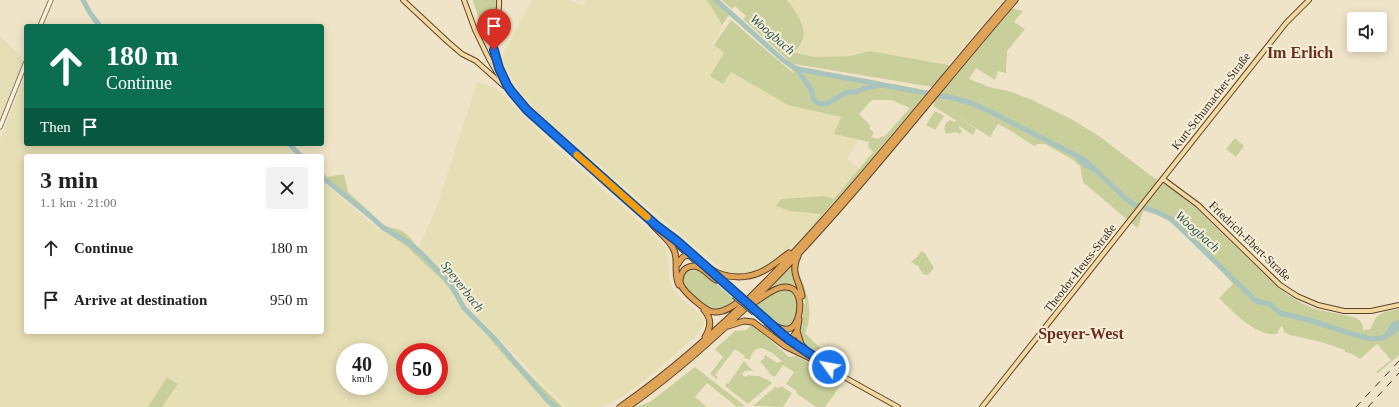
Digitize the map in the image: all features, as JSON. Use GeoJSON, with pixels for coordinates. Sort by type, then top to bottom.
{"type":"FeatureCollection","features":[{"type":"Feature","properties":{"kind":"highway"},"geometry":{"type":"LineString","coordinates":[[1006,8],[1010,0]]}},
{"type":"Feature","properties":{"kind":"highway"},"geometry":{"type":"LineString","coordinates":[[628,407],[673,373],[742,312],[798,250],[1006,8],[1015,0]]}},
{"type":"Feature","properties":{"kind":"highway"},"geometry":{"type":"LineString","coordinates":[[646,215],[648,220],[664,233],[675,252],[677,281],[680,287],[706,312],[710,319],[710,327],[703,340]]}},
{"type":"Feature","properties":{"kind":"highway"},"geometry":{"type":"LineString","coordinates":[[688,252],[717,272],[736,277],[747,277],[763,271],[798,250]]}},
{"type":"Feature","properties":{"kind":"highway"},"geometry":{"type":"LineString","coordinates":[[620,407],[666,372],[703,340],[798,250]]}},
{"type":"Feature","properties":{"kind":"highway"},"geometry":{"type":"LineString","coordinates":[[777,332],[788,339],[793,337],[797,331],[802,300],[801,292],[794,274],[798,250]]}},
{"type":"Feature","properties":{"kind":"highway"},"geometry":{"type":"LineString","coordinates":[[688,252],[698,260]]}},
{"type":"Feature","properties":{"kind":"highway"},"geometry":{"type":"LineString","coordinates":[[677,266],[688,252]]}},
{"type":"Feature","properties":{"kind":"highway"},"geometry":{"type":"LineString","coordinates":[[716,280],[698,267],[694,266],[686,268],[681,274],[680,280],[682,287],[689,294],[708,310],[714,312],[720,312],[730,307],[764,283]]}},
{"type":"Feature","properties":{"kind":"highway"},"geometry":{"type":"LineString","coordinates":[[742,312],[779,288],[792,288],[798,292],[800,300],[798,319],[795,324],[791,328],[781,329],[770,323]]}},
{"type":"Feature","properties":{"kind":"highway"},"geometry":{"type":"LineString","coordinates":[[726,327],[744,321],[753,322],[785,346],[811,357]]}},
{"type":"Feature","properties":{"kind":"highway"},"geometry":{"type":"LineString","coordinates":[[797,331],[801,344],[811,357]]}},
{"type":"Feature","properties":{"kind":"main road"},"geometry":{"type":"LineString","coordinates":[[402,0],[454,48],[489,71],[547,128],[646,215]]}},
{"type":"Feature","properties":{"kind":"main road"},"geometry":{"type":"LineString","coordinates":[[464,0],[482,46],[499,76],[520,102]]}},
{"type":"Feature","properties":{"kind":"main road"},"geometry":{"type":"LineString","coordinates":[[499,0],[494,36],[494,50],[499,68],[511,91]]}},
{"type":"Feature","properties":{"kind":"main road","name":"Kurt-Schumacher-Straße"},"geometry":{"type":"LineString","coordinates":[[1163,179],[1286,23],[1309,0]]}},
{"type":"Feature","properties":{"kind":"main road","name":"Theodor-Heuss-Straße"},"geometry":{"type":"LineString","coordinates":[[982,407],[1163,179]]}},
{"type":"Feature","properties":{"kind":"main road","name":"Friedrich-Ebert-Straße"},"geometry":{"type":"LineString","coordinates":[[1163,179],[1199,206],[1280,285],[1297,296],[1318,305],[1344,311],[1371,311],[1399,305]]}},
{"type":"Feature","properties":{"kind":"main road"},"geometry":{"type":"LineString","coordinates":[[664,233],[688,252],[716,280],[777,332],[811,357],[835,372],[898,407]]}},
{"type":"Feature","properties":{"kind":"main road"},"geometry":{"type":"LineString","coordinates":[[698,260],[735,295]]}},
{"type":"Feature","properties":{"kind":"main road"},"geometry":{"type":"LineString","coordinates":[[755,312],[811,357]]}},
{"type":"Feature","properties":{"kind":"street"},"geometry":{"type":"LineString","coordinates":[[41,24],[51,0]]}},
{"type":"Feature","properties":{"kind":"street"},"geometry":{"type":"LineString","coordinates":[[0,127],[24,67]]}},
{"type":"Feature","properties":{"kind":"shaded area"},"geometry":{"type":"Polygon","coordinates":[[[532,0],[568,0],[584,6],[587,0],[705,0],[709,3],[722,25],[719,34],[712,44],[725,53],[710,76],[731,72],[788,105],[841,117],[834,134],[858,140],[847,158],[860,169],[834,199],[824,196],[781,199],[777,206],[790,211],[821,214],[802,237],[765,268],[745,275],[727,274],[540,114],[519,90],[505,67],[502,56],[532,0]]]}},
{"type":"Feature","properties":{"kind":"shaded area"},"geometry":{"type":"Polygon","coordinates":[[[788,0],[1003,0],[948,65],[870,51],[850,56],[815,57],[797,53],[795,52],[803,41],[797,15],[788,0]]]}},
{"type":"Feature","properties":{"kind":"shaded area"},"geometry":{"type":"Polygon","coordinates":[[[0,36],[20,56],[23,62],[0,120],[0,36]]]}},
{"type":"Feature","properties":{"kind":"shaded area"},"geometry":{"type":"Polygon","coordinates":[[[24,79],[24,146],[286,146],[295,154],[24,154],[24,334],[324,334],[324,183],[379,230],[382,229],[418,256],[451,290],[462,308],[551,407],[162,407],[178,384],[167,377],[148,407],[0,407],[0,139],[24,79]]]}},
{"type":"Feature","properties":{"kind":"shaded area"},"geometry":{"type":"Polygon","coordinates":[[[477,82],[496,88],[544,137],[656,237],[667,252],[669,278],[673,288],[678,296],[696,310],[703,319],[704,323],[697,335],[644,381],[611,403],[600,407],[567,407],[467,305],[455,285],[419,247],[437,206],[477,82]]]}},
{"type":"Feature","properties":{"kind":"green space"},"geometry":{"type":"Polygon","coordinates":[[[473,0],[495,0],[498,2],[492,34],[492,47],[482,29],[473,0]]]}},
{"type":"Feature","properties":{"kind":"green space"},"geometry":{"type":"Polygon","coordinates":[[[705,0],[719,0],[791,65],[930,91],[877,154],[802,237],[821,214],[790,211],[776,206],[781,199],[824,196],[834,199],[873,152],[868,147],[869,142],[834,134],[841,117],[788,105],[731,72],[723,84],[710,76],[724,53],[714,45],[731,20],[793,73],[794,72],[729,15],[722,25],[709,3],[705,0]],[[872,100],[859,114],[871,126],[869,128],[874,133],[871,137],[878,139],[882,136],[884,137],[910,108],[891,100],[872,100]]]}},
{"type":"Feature","properties":{"kind":"green space"},"geometry":{"type":"Polygon","coordinates":[[[722,0],[787,0],[800,19],[802,25],[803,36],[795,52],[797,53],[815,57],[850,56],[870,51],[950,66],[933,87],[794,64],[743,19],[746,16],[735,6],[732,9],[722,0]]]}},
{"type":"Feature","properties":{"kind":"green space"},"geometry":{"type":"Polygon","coordinates":[[[1011,8],[1023,11],[1014,22],[1025,29],[1007,51],[1006,73],[998,71],[995,80],[976,68],[969,79],[989,87],[1009,91],[1030,99],[1073,120],[1099,136],[1150,175],[1174,190],[1196,208],[1274,284],[1295,299],[1319,310],[1358,319],[1363,330],[1371,329],[1378,316],[1384,312],[1399,309],[1399,355],[1378,373],[1376,372],[1391,360],[1377,344],[1360,359],[1345,352],[1345,350],[1321,342],[1290,335],[1284,332],[1283,327],[1281,326],[1277,334],[1269,334],[1261,331],[1245,322],[1219,298],[1233,284],[1210,259],[1172,223],[1161,216],[1144,210],[1137,228],[1083,182],[1080,166],[1073,160],[1045,144],[1038,144],[1034,146],[998,124],[990,137],[957,116],[976,129],[973,135],[959,126],[959,129],[962,131],[960,134],[955,132],[947,134],[945,132],[946,123],[950,120],[954,122],[957,121],[933,106],[935,103],[932,102],[1011,8]]]}},
{"type":"Feature","properties":{"kind":"green space"},"geometry":{"type":"Polygon","coordinates":[[[935,111],[944,116],[935,130],[926,125],[935,111]]]}},
{"type":"Feature","properties":{"kind":"green space"},"geometry":{"type":"Polygon","coordinates":[[[1235,138],[1244,146],[1236,157],[1226,149],[1235,138]]]}},
{"type":"Feature","properties":{"kind":"green space"},"geometry":{"type":"Polygon","coordinates":[[[324,174],[327,177],[344,174],[348,192],[384,225],[401,230],[409,236],[455,285],[465,307],[563,407],[551,407],[462,308],[451,290],[442,280],[406,246],[382,229],[324,180],[324,174]]]}},
{"type":"Feature","properties":{"kind":"green space"},"geometry":{"type":"Polygon","coordinates":[[[921,251],[925,253],[934,268],[928,275],[923,274],[918,266],[911,262],[921,251]]]}},
{"type":"Feature","properties":{"kind":"green space"},"geometry":{"type":"Polygon","coordinates":[[[793,263],[799,292],[792,286],[761,296],[793,263]]]}},
{"type":"Feature","properties":{"kind":"green space"},"geometry":{"type":"Polygon","coordinates":[[[698,269],[736,301],[729,306],[716,310],[708,307],[698,299],[688,290],[682,279],[688,270],[698,269]]]}},
{"type":"Feature","properties":{"kind":"green space"},"geometry":{"type":"Polygon","coordinates":[[[800,276],[809,304],[809,319],[805,333],[824,352],[845,365],[842,370],[813,352],[803,341],[800,334],[805,300],[800,276]]]}},
{"type":"Feature","properties":{"kind":"green space"},"geometry":{"type":"Polygon","coordinates":[[[783,289],[792,289],[799,301],[796,320],[790,326],[778,325],[756,306],[768,296],[783,289]]]}},
{"type":"Feature","properties":{"kind":"green space"},"geometry":{"type":"Polygon","coordinates":[[[751,324],[789,357],[796,356],[843,382],[825,407],[816,407],[786,384],[794,372],[783,365],[775,377],[771,375],[760,361],[764,359],[765,355],[777,363],[782,361],[772,353],[762,348],[753,352],[750,360],[744,358],[745,356],[735,349],[715,375],[718,377],[716,379],[710,374],[723,357],[715,349],[735,331],[747,330],[751,324]]]}},
{"type":"Feature","properties":{"kind":"green space"},"geometry":{"type":"Polygon","coordinates":[[[744,361],[753,371],[746,371],[742,375],[746,377],[748,375],[758,376],[772,383],[748,404],[725,386],[744,361]]]}},
{"type":"Feature","properties":{"kind":"green space"},"geometry":{"type":"Polygon","coordinates":[[[695,367],[745,406],[737,407],[707,383],[695,397],[707,407],[636,407],[650,402],[695,367]]]}},
{"type":"Feature","properties":{"kind":"green space"},"geometry":{"type":"Polygon","coordinates":[[[167,377],[178,384],[162,407],[148,407],[167,377]]]}},
{"type":"Feature","properties":{"kind":"green space"},"geometry":{"type":"Polygon","coordinates":[[[776,386],[777,388],[781,386],[792,393],[783,407],[753,406],[776,386]]]}},
{"type":"Feature","properties":{"kind":"waterway","name":"Speyerbach"},"geometry":{"type":"LineString","coordinates":[[83,0],[98,24]]}},
{"type":"Feature","properties":{"kind":"waterway","name":"Woogbach"},"geometry":{"type":"LineString","coordinates":[[716,0],[783,60],[797,69],[812,91],[813,98],[817,103],[828,103],[847,92],[856,92],[865,88],[882,85],[953,98],[971,103],[1083,159],[1126,199],[1135,205],[1157,212],[1171,219],[1256,301],[1270,304],[1280,313],[1309,320],[1371,339],[1386,336],[1393,325],[1399,322]]}},
{"type":"Feature","properties":{"kind":"waterway","name":"Woogbach"},"geometry":{"type":"LineString","coordinates":[[797,69],[879,84]]}},
{"type":"Feature","properties":{"kind":"waterway","name":"Speyerbach"},"geometry":{"type":"LineString","coordinates":[[291,146],[299,154]]}},
{"type":"Feature","properties":{"kind":"waterway","name":"Woogbach"},"geometry":{"type":"LineString","coordinates":[[1079,158],[1085,165],[1096,170]]}},
{"type":"Feature","properties":{"kind":"waterway","name":"Speyerbach"},"geometry":{"type":"LineString","coordinates":[[324,179],[382,227],[409,243],[423,255],[446,279],[464,308],[495,339],[548,401],[556,407]]}},
{"type":"Feature","properties":{"kind":"waterway","name":"Woogbach"},"geometry":{"type":"LineString","coordinates":[[1390,334],[1399,327]]}},
{"type":"Feature","properties":{"kind":"railway"},"geometry":{"type":"LineString","coordinates":[[1356,407],[1399,361]]}},
{"type":"Feature","properties":{"kind":"railway"},"geometry":{"type":"LineString","coordinates":[[1368,407],[1399,373]]}},
{"type":"Feature","properties":{"kind":"slow traffic"},"geometry":{"type":"LineString","coordinates":[[577,155],[647,217]]}},
{"type":"Feature","properties":{"kind":"district","name":"Im Erlich"},"geometry":{"type":"Point","coordinates":[1300,52]}},
{"type":"Feature","properties":{"kind":"district","name":"Speyer-West"},"geometry":{"type":"Point","coordinates":[1081,333]}},
{"type":"Feature","properties":{"kind":"route"},"geometry":{"type":"LineString","coordinates":[[494,50],[499,68],[507,85],[534,117],[788,339],[829,367]]}}]}
